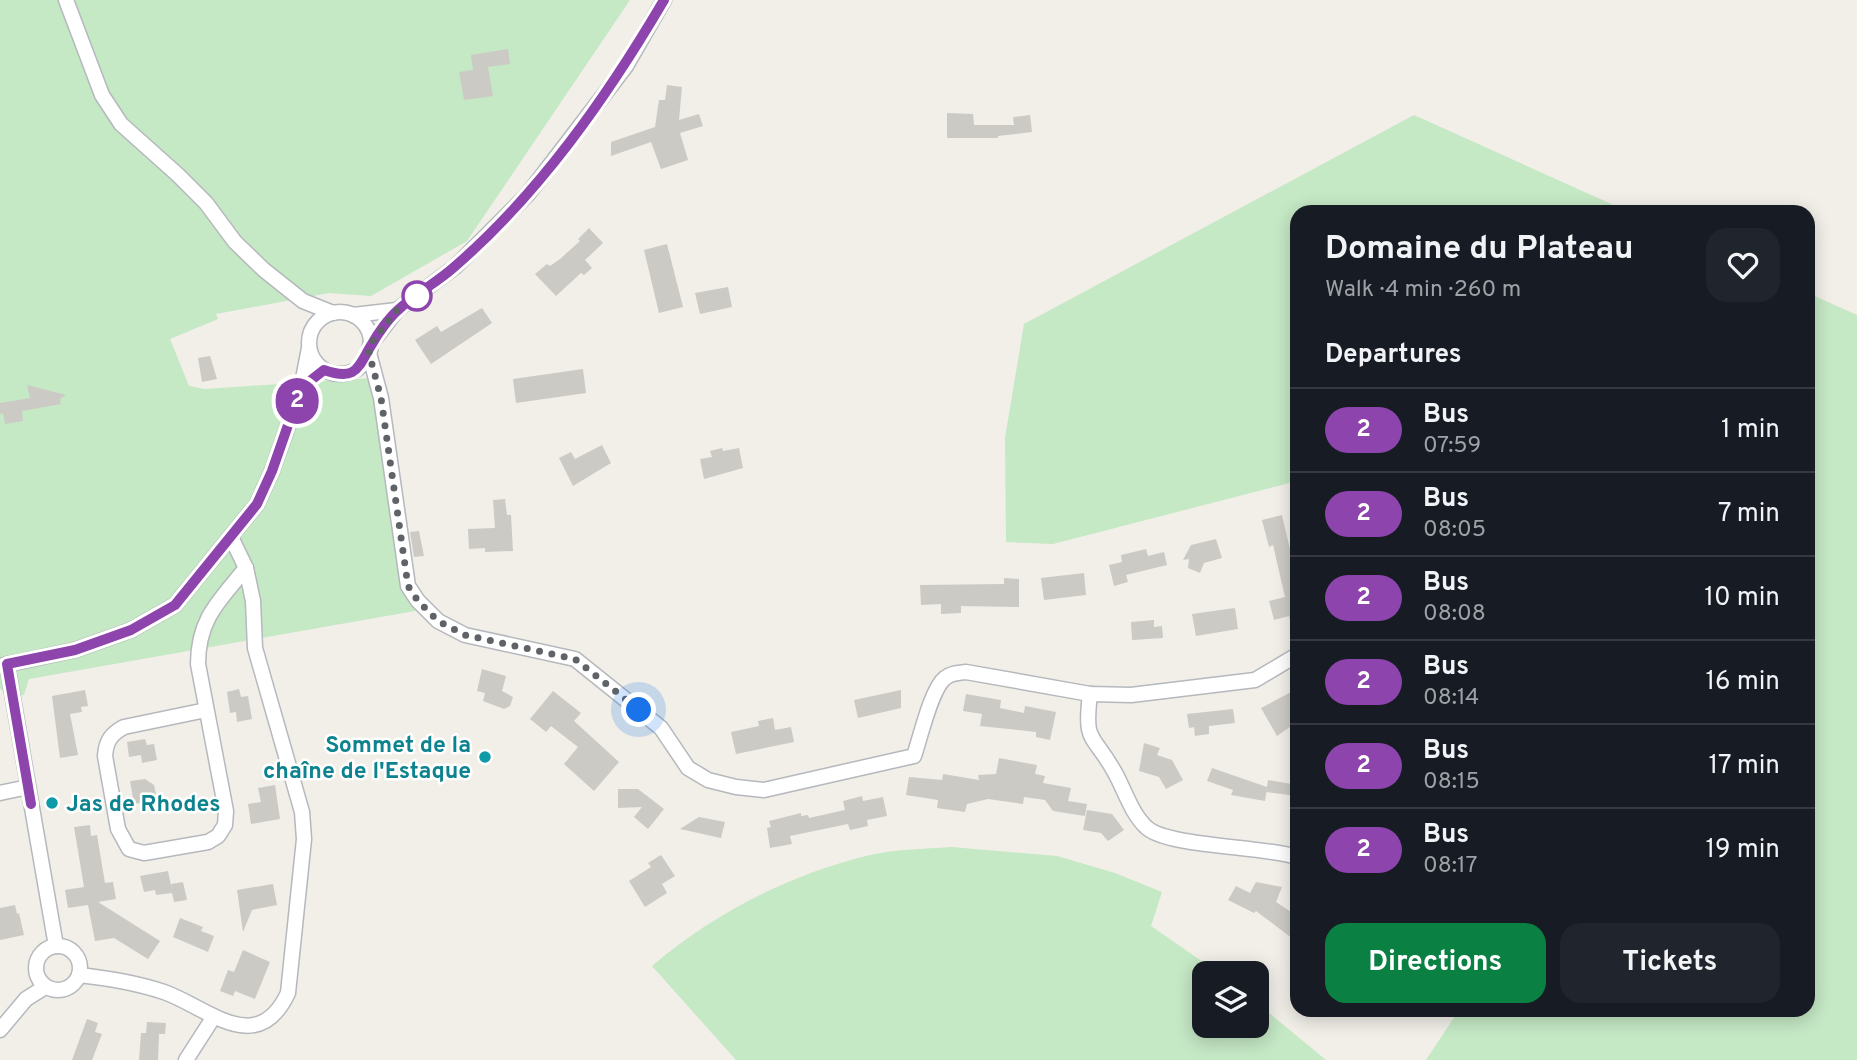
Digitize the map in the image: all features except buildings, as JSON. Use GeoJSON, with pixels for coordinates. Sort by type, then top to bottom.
{"type":"FeatureCollection","features":[{"type":"Feature","properties":{"kind":"street"},"geometry":{"type":"LineString","coordinates":[[66,0],[102,95],[121,124],[197,194],[235,242],[303,301],[333,313],[353,315],[397,310]]}},
{"type":"Feature","properties":{"kind":"street"},"geometry":{"type":"LineString","coordinates":[[309,348],[312,357],[324,370],[341,374],[353,371],[397,310],[455,267],[528,194],[626,66],[664,0]]}},
{"type":"Feature","properties":{"kind":"street"},"geometry":{"type":"LineString","coordinates":[[303,301],[316,324]]}},
{"type":"Feature","properties":{"kind":"street"},"geometry":{"type":"LineString","coordinates":[[56,946],[3,665],[75,650],[142,624],[175,605],[257,504],[272,471],[301,388],[311,331],[316,324],[333,313]]}},
{"type":"Feature","properties":{"kind":"street"},"geometry":{"type":"LineString","coordinates":[[353,315],[366,328],[378,383],[408,586],[418,601],[438,621],[465,635],[575,659],[661,728],[688,768],[708,780],[764,790],[914,756],[934,696],[943,679],[954,673],[1090,694],[1131,695],[1255,680],[1290,659]]}},
{"type":"Feature","properties":{"kind":"street"},"geometry":{"type":"LineString","coordinates":[[301,388],[324,370]]}},
{"type":"Feature","properties":{"kind":"street"},"geometry":{"type":"LineString","coordinates":[[353,371],[378,383]]}},
{"type":"Feature","properties":{"kind":"street"},"geometry":{"type":"LineString","coordinates":[[79,975],[107,978],[165,992],[213,1018],[241,1026],[261,1023],[277,1012],[288,993],[304,839],[302,812],[255,648],[253,601],[246,568],[232,537]]}},
{"type":"Feature","properties":{"kind":"street"},"geometry":{"type":"LineString","coordinates":[[206,710],[124,727],[112,733],[106,744],[105,756],[118,829],[129,849],[144,853],[208,842],[218,836],[225,825],[226,811],[198,664],[198,641],[215,606],[246,568]]}},
{"type":"Feature","properties":{"kind":"street"},"geometry":{"type":"LineString","coordinates":[[1090,694],[1087,721],[1090,737],[1111,765],[1145,827],[1172,839],[1290,856]]}},
{"type":"Feature","properties":{"kind":"street"},"geometry":{"type":"LineString","coordinates":[[0,793],[28,787]]}},
{"type":"Feature","properties":{"kind":"street"},"geometry":{"type":"LineString","coordinates":[[56,946],[72,951],[77,957],[79,975],[73,985],[65,990],[52,990],[39,981],[35,965],[42,952],[56,946]]}},
{"type":"Feature","properties":{"kind":"street"},"geometry":{"type":"LineString","coordinates":[[0,1030],[26,999],[45,987]]}},
{"type":"Feature","properties":{"kind":"street"},"geometry":{"type":"LineString","coordinates":[[186,1060],[213,1018]]}},
{"type":"Feature","properties":{"kind":"green space"},"geometry":{"type":"Polygon","coordinates":[[[0,0],[630,0],[467,241],[371,296],[329,293],[216,314],[218,319],[170,339],[189,386],[205,389],[371,378],[415,611],[29,679],[24,695],[7,698],[0,688],[0,0]]]}},
{"type":"Feature","properties":{"kind":"green space"},"geometry":{"type":"Polygon","coordinates":[[[1414,115],[1613,205],[1290,205],[1290,483],[1053,544],[1006,542],[1005,438],[1024,324],[1414,115]]]}},
{"type":"Feature","properties":{"kind":"green space"},"geometry":{"type":"Polygon","coordinates":[[[1815,296],[1857,315],[1857,1060],[1426,1060],[1454,1017],[1815,1017],[1815,296]]]}},
{"type":"Feature","properties":{"kind":"green space"},"geometry":{"type":"Polygon","coordinates":[[[952,847],[1057,856],[1115,873],[1162,892],[1151,926],[1202,961],[1192,961],[1192,1038],[1269,1038],[1269,1013],[1326,1060],[736,1060],[652,966],[700,929],[780,886],[837,864],[877,854],[952,847]]]}},
{"type":"Feature","properties":{"kind":"bus line","name":"2"},"geometry":{"type":"LineString","coordinates":[[31,804],[7,664],[75,650],[131,630],[175,605],[257,504],[272,471],[301,388],[324,370],[341,374],[360,366],[369,353],[370,345],[397,310],[455,267],[528,194],[626,66],[664,0]]}},
{"type":"Feature","properties":{"kind":"place","name":"Sommet de la chaîne de l'Estaque"},"geometry":{"type":"Point","coordinates":[485,757]}},
{"type":"Feature","properties":{"kind":"place","name":"Jas de Rhodes"},"geometry":{"type":"Point","coordinates":[52,803]}},
{"type":"Feature","properties":{"kind":"route"},"geometry":{"type":"LineString","coordinates":[[417,296],[397,310],[370,345],[369,353],[381,398],[408,586],[418,601],[438,621],[465,635],[559,653],[575,659],[639,710]]}}]}
